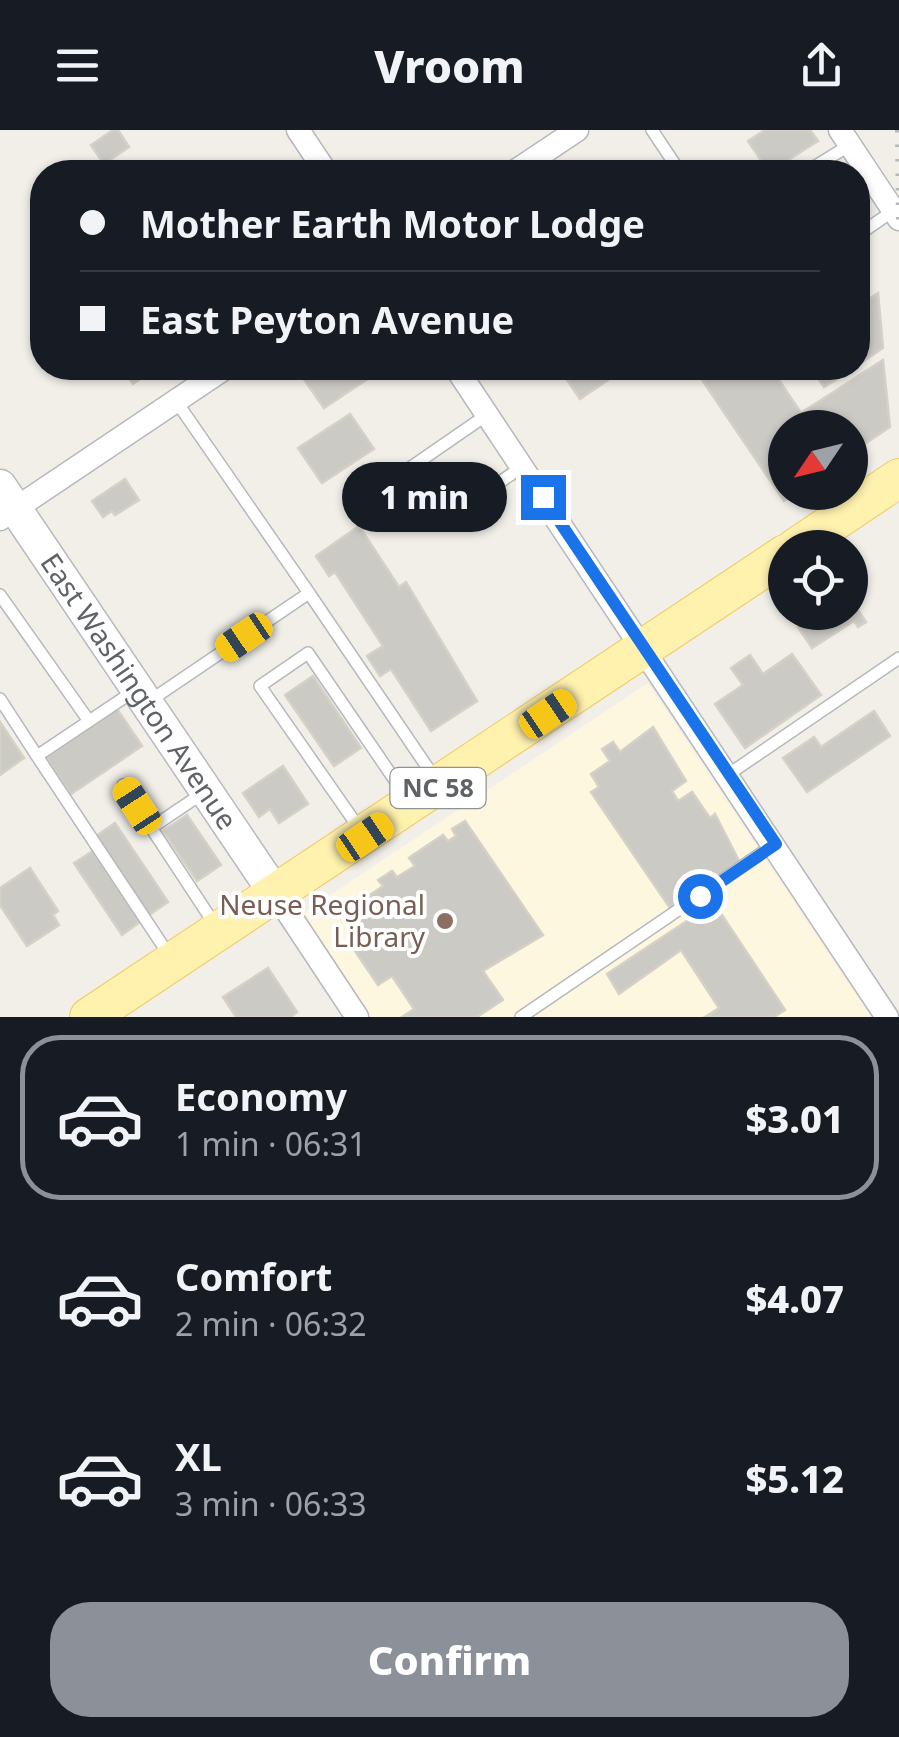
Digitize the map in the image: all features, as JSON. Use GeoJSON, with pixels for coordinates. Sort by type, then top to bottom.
{"type":"FeatureCollection","features":[{"type":"Feature","properties":{"kind":"main road"},"geometry":{"type":"LineString","coordinates":[[822,530],[899,478]]}},
{"type":"Feature","properties":{"kind":"main road","name":"NC 58"},"geometry":{"type":"LineString","coordinates":[[89,1017],[277,896],[768,565]]}},
{"type":"Feature","properties":{"kind":"street"},"geometry":{"type":"LineString","coordinates":[[298,130],[318,160]]}},
{"type":"Feature","properties":{"kind":"street"},"geometry":{"type":"LineString","coordinates":[[532,160],[577,130]]}},
{"type":"Feature","properties":{"kind":"street"},"geometry":{"type":"LineString","coordinates":[[845,138],[860,160]]}},
{"type":"Feature","properties":{"kind":"street"},"geometry":{"type":"LineString","coordinates":[[870,176],[896,215]]}},
{"type":"Feature","properties":{"kind":"street"},"geometry":{"type":"LineString","coordinates":[[5,505],[207,380]]}},
{"type":"Feature","properties":{"kind":"street"},"geometry":{"type":"LineString","coordinates":[[464,380],[776,844],[887,1017]]}},
{"type":"Feature","properties":{"kind":"street","name":"East Washington Avenue"},"geometry":{"type":"LineString","coordinates":[[5,505],[142,696],[277,896]]}},
{"type":"Feature","properties":{"kind":"street"},"geometry":{"type":"LineString","coordinates":[[277,896],[357,1017]]}},
{"type":"Feature","properties":{"kind":"lane"},"geometry":{"type":"LineString","coordinates":[[652,130],[672,160]]}},
{"type":"Feature","properties":{"kind":"lane"},"geometry":{"type":"LineString","coordinates":[[820,160],[845,138]]}},
{"type":"Feature","properties":{"kind":"lane"},"geometry":{"type":"LineString","coordinates":[[870,229],[896,215]]}},
{"type":"Feature","properties":{"kind":"lane"},"geometry":{"type":"LineString","coordinates":[[176,400],[309,593],[426,796]]}},
{"type":"Feature","properties":{"kind":"lane"},"geometry":{"type":"LineString","coordinates":[[488,414],[391,481],[414,517],[449,518],[523,466]]}},
{"type":"Feature","properties":{"kind":"lane"},"geometry":{"type":"LineString","coordinates":[[37,756],[89,721],[142,696],[309,593]]}},
{"type":"Feature","properties":{"kind":"lane"},"geometry":{"type":"LineString","coordinates":[[0,595],[89,721]]}},
{"type":"Feature","properties":{"kind":"lane"},"geometry":{"type":"LineString","coordinates":[[365,837],[260,686],[308,653],[426,796]]}},
{"type":"Feature","properties":{"kind":"lane"},"geometry":{"type":"LineString","coordinates":[[729,774],[899,658]]}},
{"type":"Feature","properties":{"kind":"lane"},"geometry":{"type":"LineString","coordinates":[[0,699],[174,962]]}},
{"type":"Feature","properties":{"kind":"lane"},"geometry":{"type":"LineString","coordinates":[[123,784],[220,933]]}},
{"type":"Feature","properties":{"kind":"lane"},"geometry":{"type":"LineString","coordinates":[[151,828],[206,791]]}},
{"type":"Feature","properties":{"kind":"lane"},"geometry":{"type":"LineString","coordinates":[[521,1017],[776,844]]}},
{"type":"Feature","properties":{"kind":"shaded area"},"geometry":{"type":"Polygon","coordinates":[[[648,683],[871,1017],[370,1017],[302,914],[648,683]]]}},
{"type":"Feature","properties":{"kind":"building"},"geometry":{"type":"Polygon","coordinates":[[[118,130],[129,147],[110,160],[101,160],[91,145],[118,130]]]}},
{"type":"Feature","properties":{"kind":"building"},"geometry":{"type":"Polygon","coordinates":[[[765,130],[810,130],[818,141],[788,160],[761,160],[748,141],[765,130]]]}},
{"type":"Feature","properties":{"kind":"building"},"geometry":{"type":"Polygon","coordinates":[[[878,293],[883,348],[870,357],[870,298],[878,293]]]}},
{"type":"Feature","properties":{"kind":"building"},"geometry":{"type":"Polygon","coordinates":[[[883,360],[890,427],[868,442],[868,410],[806,410],[852,380],[870,380],[870,368],[883,360]]]}},
{"type":"Feature","properties":{"kind":"building"},"geometry":{"type":"Polygon","coordinates":[[[304,380],[366,380],[324,408],[304,380]]]}},
{"type":"Feature","properties":{"kind":"building"},"geometry":{"type":"Polygon","coordinates":[[[567,380],[608,380],[580,399],[567,380]]]}},
{"type":"Feature","properties":{"kind":"building"},"geometry":{"type":"Polygon","coordinates":[[[702,380],[779,380],[799,410],[768,410],[768,477],[702,380]]]}},
{"type":"Feature","properties":{"kind":"building"},"geometry":{"type":"Polygon","coordinates":[[[350,414],[374,449],[322,483],[298,448],[350,414]]]}},
{"type":"Feature","properties":{"kind":"building"},"geometry":{"type":"Polygon","coordinates":[[[125,479],[139,500],[115,515],[112,511],[103,517],[92,501],[125,479]]]}},
{"type":"Feature","properties":{"kind":"building"},"geometry":{"type":"Polygon","coordinates":[[[359,526],[399,587],[406,582],[477,701],[431,731],[391,669],[380,676],[367,656],[383,646],[335,572],[329,576],[316,556],[359,526]]]}},
{"type":"Feature","properties":{"kind":"building"},"geometry":{"type":"Polygon","coordinates":[[[800,630],[840,630],[812,648],[800,630]]]}},
{"type":"Feature","properties":{"kind":"building"},"geometry":{"type":"Polygon","coordinates":[[[792,654],[821,695],[745,748],[715,704],[743,685],[731,668],[750,655],[763,674],[792,654]]]}},
{"type":"Feature","properties":{"kind":"building"},"geometry":{"type":"Polygon","coordinates":[[[313,676],[361,748],[334,766],[285,695],[313,676]]]}},
{"type":"Feature","properties":{"kind":"building"},"geometry":{"type":"Polygon","coordinates":[[[117,709],[142,746],[71,794],[46,758],[117,709]]]}},
{"type":"Feature","properties":{"kind":"building"},"geometry":{"type":"Polygon","coordinates":[[[874,711],[890,736],[807,792],[783,758],[814,737],[821,747],[874,711]]]}},
{"type":"Feature","properties":{"kind":"building"},"geometry":{"type":"Polygon","coordinates":[[[0,722],[24,758],[0,775],[0,722]]]}},
{"type":"Feature","properties":{"kind":"building"},"geometry":{"type":"Polygon","coordinates":[[[653,727],[686,781],[672,791],[678,801],[692,792],[710,818],[715,814],[739,861],[670,908],[591,792],[599,787],[591,774],[610,761],[602,749],[613,742],[620,752],[653,727]]]}},
{"type":"Feature","properties":{"kind":"building"},"geometry":{"type":"Polygon","coordinates":[[[283,766],[308,804],[279,823],[270,809],[259,817],[243,793],[283,766]]]}},
{"type":"Feature","properties":{"kind":"building"},"geometry":{"type":"Polygon","coordinates":[[[187,815],[221,865],[197,881],[163,831],[187,815]]]}},
{"type":"Feature","properties":{"kind":"building","name":"Neuse Regional Library"},"geometry":{"type":"Polygon","coordinates":[[[465,821],[543,935],[483,971],[503,1000],[477,1017],[402,1017],[414,1009],[392,976],[378,985],[351,945],[365,935],[348,910],[383,886],[378,880],[392,871],[397,877],[415,866],[409,858],[413,855],[443,835],[448,841],[456,836],[452,829],[465,821]]]}},
{"type":"Feature","properties":{"kind":"building"},"geometry":{"type":"Polygon","coordinates":[[[115,823],[168,902],[149,915],[96,836],[115,823]]]}},
{"type":"Feature","properties":{"kind":"building"},"geometry":{"type":"Polygon","coordinates":[[[93,851],[140,922],[122,935],[74,863],[93,851]]]}},
{"type":"Feature","properties":{"kind":"building"},"geometry":{"type":"Polygon","coordinates":[[[30,868],[58,911],[53,915],[59,925],[27,946],[0,905],[0,888],[30,868]]]}},
{"type":"Feature","properties":{"kind":"building"},"geometry":{"type":"Polygon","coordinates":[[[714,903],[785,1010],[774,1017],[705,1017],[719,1008],[681,950],[619,994],[607,974],[714,903]]]}},
{"type":"Feature","properties":{"kind":"building"},"geometry":{"type":"Polygon","coordinates":[[[268,968],[297,1012],[291,1017],[236,1017],[223,997],[268,968]]]}},
{"type":"Feature","properties":{"kind":"railway"},"geometry":{"type":"LineString","coordinates":[[898,130],[899,222]]}},
{"type":"Feature","properties":{"kind":"place","name":"Neuse Regional Library"},"geometry":{"type":"Point","coordinates":[445,921]}},
{"type":"Feature","properties":{"kind":"route"},"geometry":{"type":"LineString","coordinates":[[543,497],[776,844],[700,896]]}}]}
